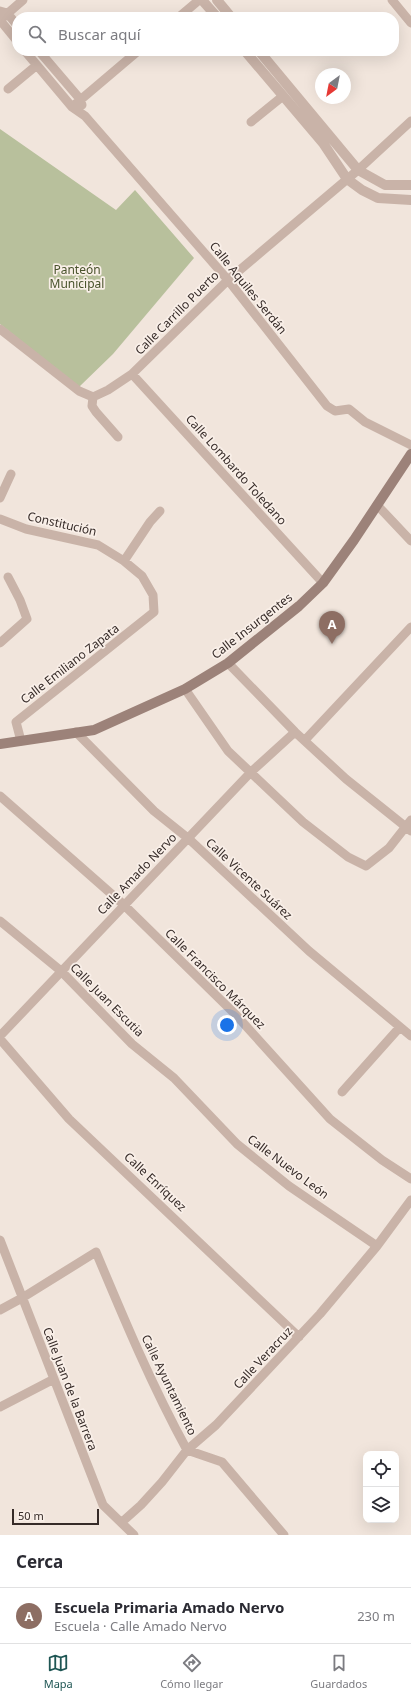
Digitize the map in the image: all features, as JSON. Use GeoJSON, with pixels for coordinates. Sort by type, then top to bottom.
{"type":"FeatureCollection","features":[{"type":"Feature","properties":{"kind":"main road","name":"Calle Insurgentes"},"geometry":{"type":"LineString","coordinates":[[0,744],[94,730],[185,689],[228,663],[299,606],[323,582],[354,540],[411,454]]}},
{"type":"Feature","properties":{"kind":"street"},"geometry":{"type":"LineString","coordinates":[[12,35],[0,20],[3,12],[23,0]]}},
{"type":"Feature","properties":{"kind":"street"},"geometry":{"type":"LineString","coordinates":[[185,12],[201,0],[212,12]]}},
{"type":"Feature","properties":{"kind":"street"},"geometry":{"type":"LineString","coordinates":[[217,0],[227,12]]}},
{"type":"Feature","properties":{"kind":"street"},"geometry":{"type":"LineString","coordinates":[[392,0],[410,18]]}},
{"type":"Feature","properties":{"kind":"street"},"geometry":{"type":"LineString","coordinates":[[3,12],[12,20]]}},
{"type":"Feature","properties":{"kind":"street","name":"Calle Aquiles Serdán"},"geometry":{"type":"LineString","coordinates":[[30,56],[72,108],[84,116],[228,280],[327,406],[335,411],[349,409],[365,422],[411,445]]}},
{"type":"Feature","properties":{"kind":"street","name":"Calle Aquiles Serdán"},"geometry":{"type":"LineString","coordinates":[[43,56],[80,99],[84,116]]}},
{"type":"Feature","properties":{"kind":"street"},"geometry":{"type":"LineString","coordinates":[[72,108],[80,99],[132,56]]}},
{"type":"Feature","properties":{"kind":"street"},"geometry":{"type":"LineString","coordinates":[[249,56],[323,143],[347,179],[362,190],[378,198],[411,200]]}},
{"type":"Feature","properties":{"kind":"street"},"geometry":{"type":"LineString","coordinates":[[263,56],[358,170],[385,185],[411,185]]}},
{"type":"Feature","properties":{"kind":"street"},"geometry":{"type":"LineString","coordinates":[[8,89],[37,65]]}},
{"type":"Feature","properties":{"kind":"street"},"geometry":{"type":"LineString","coordinates":[[252,122],[284,96]]}},
{"type":"Feature","properties":{"kind":"street","name":"Calle Carrillo Puerto"},"geometry":{"type":"LineString","coordinates":[[93,397],[108,390],[132,374],[228,280],[358,170],[411,121]]}},
{"type":"Feature","properties":{"kind":"street"},"geometry":{"type":"LineString","coordinates":[[0,329],[79,391],[93,397],[92,406],[118,438]]}},
{"type":"Feature","properties":{"kind":"street","name":"Calle Lombardo Toledano"},"geometry":{"type":"LineString","coordinates":[[132,374],[323,582]]}},
{"type":"Feature","properties":{"kind":"street"},"geometry":{"type":"LineString","coordinates":[[0,498],[11,474]]}},
{"type":"Feature","properties":{"kind":"street"},"geometry":{"type":"LineString","coordinates":[[378,505],[411,541]]}},
{"type":"Feature","properties":{"kind":"street"},"geometry":{"type":"LineString","coordinates":[[124,561],[150,522],[160,511]]}},
{"type":"Feature","properties":{"kind":"street","name":"Constitución"},"geometry":{"type":"LineString","coordinates":[[0,519],[26,529],[98,545],[124,561],[142,576],[153,595],[154,612]]}},
{"type":"Feature","properties":{"kind":"street"},"geometry":{"type":"LineString","coordinates":[[0,643],[27,619],[20,600],[8,577]]}},
{"type":"Feature","properties":{"kind":"street","name":"Calle Emiliano Zapata"},"geometry":{"type":"LineString","coordinates":[[21,741],[16,722],[154,612]]}},
{"type":"Feature","properties":{"kind":"street"},"geometry":{"type":"LineString","coordinates":[[305,740],[411,627]]}},
{"type":"Feature","properties":{"kind":"street"},"geometry":{"type":"LineString","coordinates":[[185,689],[228,751],[302,822],[348,857],[366,866],[389,848],[409,826],[346,779],[295,732],[228,663]]}},
{"type":"Feature","properties":{"kind":"street","name":"Calle Vicente Suárez"},"geometry":{"type":"LineString","coordinates":[[76,732],[154,812],[188,839],[309,951],[411,1036]]}},
{"type":"Feature","properties":{"kind":"street","name":"Calle Amado Nervo"},"geometry":{"type":"LineString","coordinates":[[0,1038],[124,904],[251,772],[295,732]]}},
{"type":"Feature","properties":{"kind":"street","name":"Calle Francisco Márquez"},"geometry":{"type":"LineString","coordinates":[[0,796],[124,904],[236,1015],[330,1119],[382,1160],[411,1179]]}},
{"type":"Feature","properties":{"kind":"street","name":"Calle Juan Escutia"},"geometry":{"type":"LineString","coordinates":[[0,921],[62,971],[132,1044],[174,1078],[194,1098]]}},
{"type":"Feature","properties":{"kind":"street"},"geometry":{"type":"LineString","coordinates":[[342,1092],[400,1027]]}},
{"type":"Feature","properties":{"kind":"street","name":"Calle Enríquez"},"geometry":{"type":"LineString","coordinates":[[0,1038],[69,1119],[299,1337]]}},
{"type":"Feature","properties":{"kind":"street","name":"Calle Nuevo León"},"geometry":{"type":"LineString","coordinates":[[194,1098],[243,1149],[289,1186],[377,1246]]}},
{"type":"Feature","properties":{"kind":"street","name":"Calle Veracruz"},"geometry":{"type":"LineString","coordinates":[[122,1522],[141,1505],[162,1482],[187,1450],[216,1425],[299,1337],[377,1246],[411,1200]]}},
{"type":"Feature","properties":{"kind":"street","name":"Calle Juan de la Barrera"},"geometry":{"type":"LineString","coordinates":[[0,1240],[103,1506],[122,1522],[134,1535]]}},
{"type":"Feature","properties":{"kind":"street","name":"Calle Ayuntamiento"},"geometry":{"type":"LineString","coordinates":[[22,1298],[96,1252],[163,1406],[187,1450],[222,1462],[284,1535]]}},
{"type":"Feature","properties":{"kind":"street"},"geometry":{"type":"LineString","coordinates":[[0,1310],[22,1298]]}},
{"type":"Feature","properties":{"kind":"street"},"geometry":{"type":"LineString","coordinates":[[0,1408],[54,1379]]}},
{"type":"Feature","properties":{"kind":"green space","name":"Panteón Municipal"},"geometry":{"type":"Polygon","coordinates":[[[0,129],[116,210],[135,190],[194,258],[113,354],[79,387],[0,324],[0,129]]]}},
{"type":"Feature","properties":{"kind":"place","name":"Escuela Primaria Amado Nervo"},"geometry":{"type":"Point","coordinates":[332,644]}}]}
